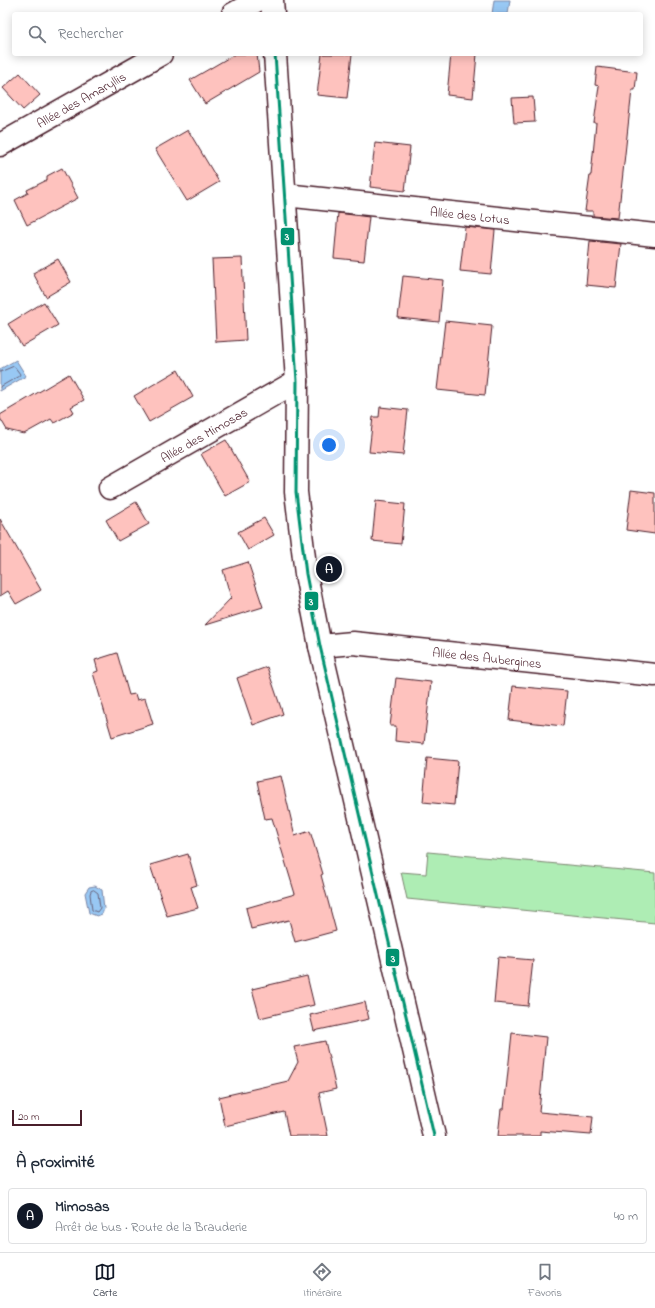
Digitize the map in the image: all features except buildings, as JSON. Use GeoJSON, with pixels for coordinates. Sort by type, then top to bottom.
{"type":"FeatureCollection","features":[{"type":"Feature","properties":{"kind":"street"},"geometry":{"type":"LineString","coordinates":[[237,12],[258,0]]}},
{"type":"Feature","properties":{"kind":"street"},"geometry":{"type":"LineString","coordinates":[[272,0],[272,12]]}},
{"type":"Feature","properties":{"kind":"street","name":"Allée des Amaryllis"},"geometry":{"type":"LineString","coordinates":[[0,144],[158,56]]}},
{"type":"Feature","properties":{"kind":"street"},"geometry":{"type":"LineString","coordinates":[[275,56],[297,381],[296,492],[306,574],[320,646],[434,1136]]}},
{"type":"Feature","properties":{"kind":"street","name":"Allée des Lotus"},"geometry":{"type":"LineString","coordinates":[[284,195],[655,236]]}},
{"type":"Feature","properties":{"kind":"street","name":"Allée des Mimosas"},"geometry":{"type":"LineString","coordinates":[[110,488],[297,381]]}},
{"type":"Feature","properties":{"kind":"street","name":"Allée des Aubergines"},"geometry":{"type":"LineString","coordinates":[[320,646],[353,643],[655,675]]}},
{"type":"Feature","properties":{"kind":"green space"},"geometry":{"type":"Polygon","coordinates":[[[428,852],[655,873],[655,923],[407,899],[401,872],[426,874],[428,852]]]}},
{"type":"Feature","properties":{"kind":"water"},"geometry":{"type":"Polygon","coordinates":[[[494,0],[510,0],[508,12],[492,12],[494,0]]]}},
{"type":"Feature","properties":{"kind":"water"},"geometry":{"type":"Polygon","coordinates":[[[16,360],[26,376],[0,391],[0,369],[16,360]]]}},
{"type":"Feature","properties":{"kind":"water"},"geometry":{"type":"Polygon","coordinates":[[[95,886],[102,890],[104,909],[102,914],[97,916],[89,913],[85,893],[89,887],[95,886]]]}},
{"type":"Feature","properties":{"kind":"transit line","name":"3"},"geometry":{"type":"LineString","coordinates":[[275,56],[297,381],[296,492],[306,574],[320,646],[434,1136]]}},
{"type":"Feature","properties":{"kind":"place","name":"Mimosas"},"geometry":{"type":"Point","coordinates":[329,569]}}]}
